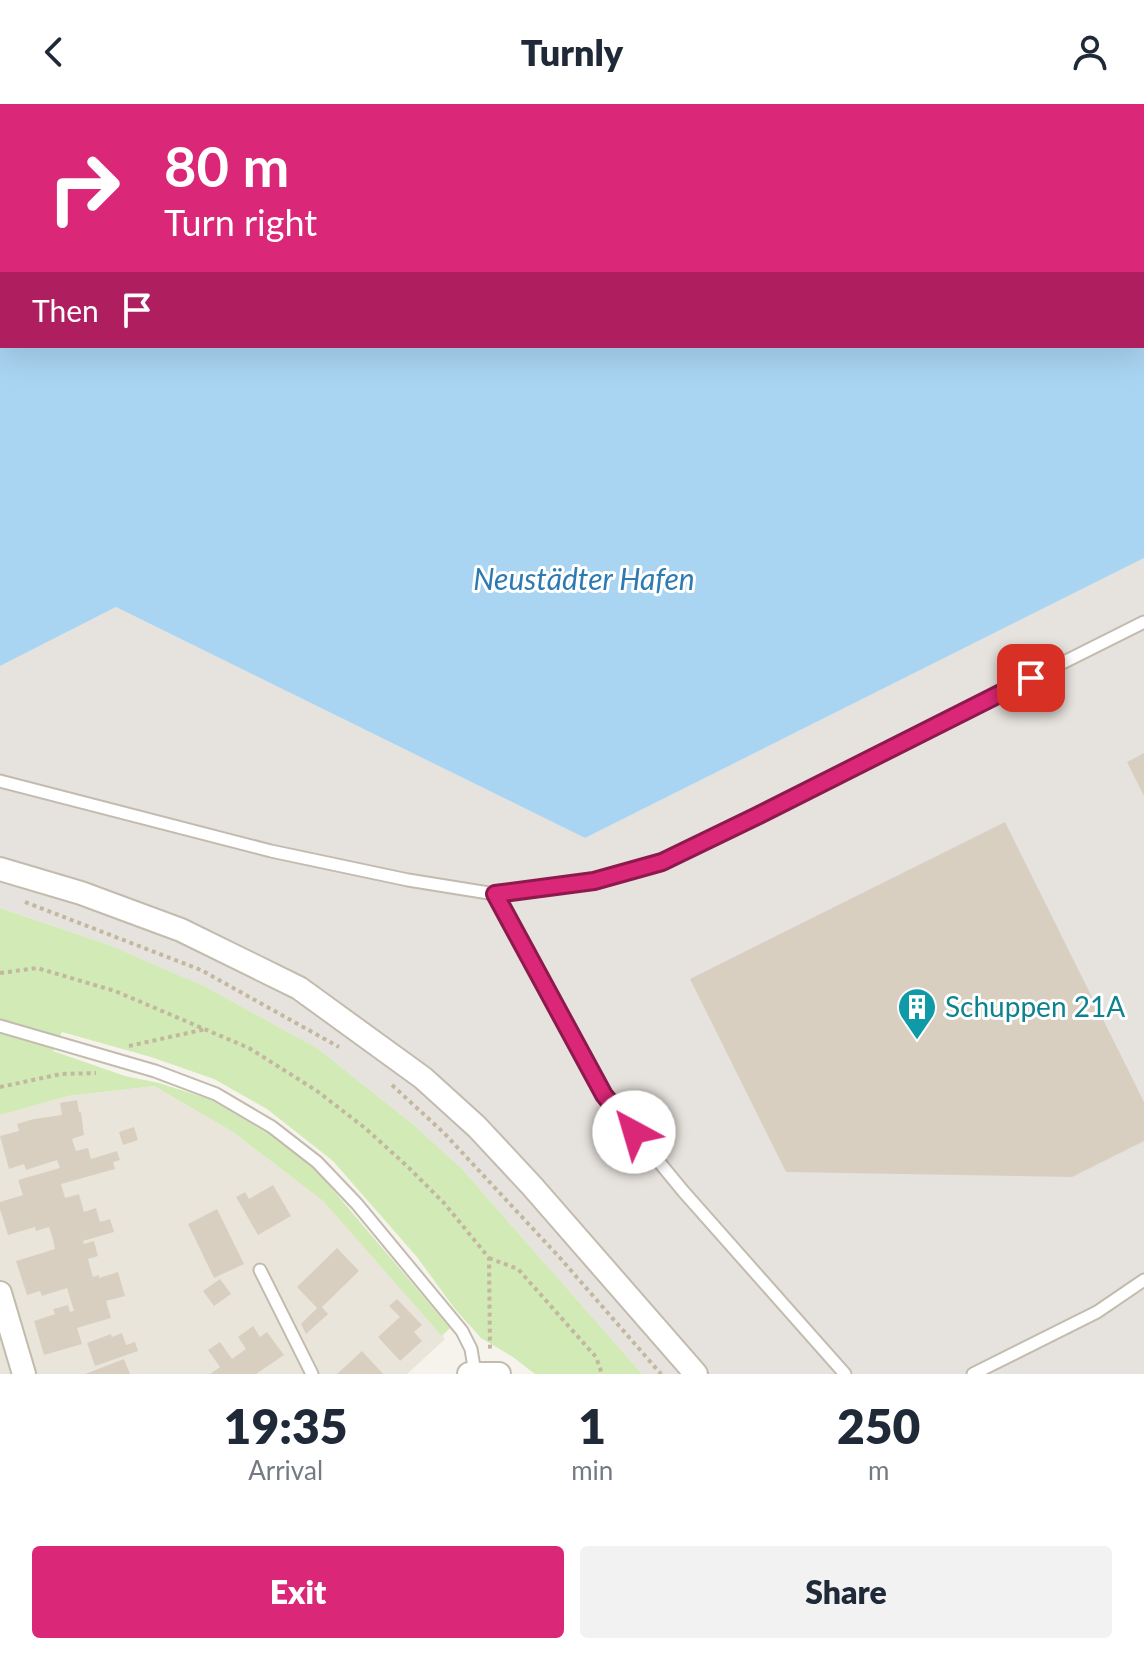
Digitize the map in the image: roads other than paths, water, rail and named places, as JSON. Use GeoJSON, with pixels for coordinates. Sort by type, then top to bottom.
{"type":"FeatureCollection","features":[{"type":"Feature","properties":{"kind":"street"},"geometry":{"type":"LineString","coordinates":[[0,869],[81,893],[181,930],[299,988],[423,1078],[477,1127],[696,1374]]}},
{"type":"Feature","properties":{"kind":"street"},"geometry":{"type":"LineString","coordinates":[[0,1293],[24,1374]]}},
{"type":"Feature","properties":{"kind":"street"},"geometry":{"type":"LineString","coordinates":[[469,1374],[499,1374]]}},
{"type":"Feature","properties":{"kind":"lane"},"geometry":{"type":"LineString","coordinates":[[0,781],[271,851],[408,880],[495,894],[594,881],[662,862],[1144,622]]}},
{"type":"Feature","properties":{"kind":"lane"},"geometry":{"type":"LineString","coordinates":[[495,894],[604,1095],[683,1191],[845,1374]]}},
{"type":"Feature","properties":{"kind":"lane"},"geometry":{"type":"LineString","coordinates":[[0,1026],[155,1071],[216,1094],[272,1127],[317,1162],[357,1204],[462,1331],[471,1349],[475,1373]]}},
{"type":"Feature","properties":{"kind":"lane"},"geometry":{"type":"LineString","coordinates":[[260,1270],[312,1374]]}},
{"type":"Feature","properties":{"kind":"lane"},"geometry":{"type":"LineString","coordinates":[[973,1374],[1097,1312],[1144,1280]]}},
{"type":"Feature","properties":{"kind":"water","name":"Neustädter Hafen"},"geometry":{"type":"Polygon","coordinates":[[[0,348],[1144,348],[1144,558],[585,838],[116,607],[0,666],[0,348]]]}},
{"type":"Feature","properties":{"kind":"place","name":"Schuppen 21A"},"geometry":{"type":"Point","coordinates":[917,1041]}}]}
